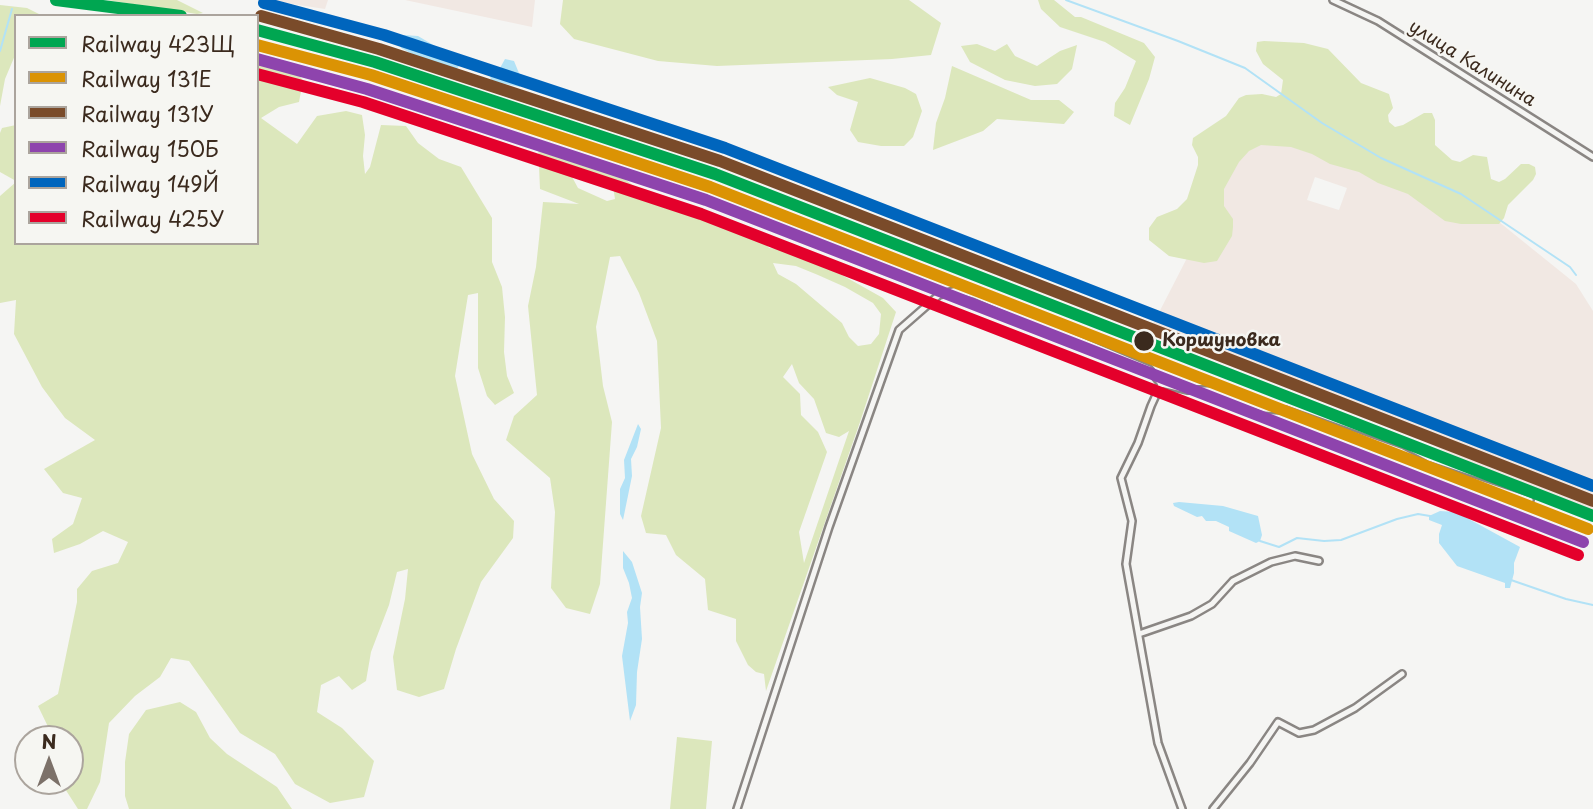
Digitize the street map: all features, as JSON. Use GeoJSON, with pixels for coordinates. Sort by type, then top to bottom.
{"type":"FeatureCollection","features":[{"type":"Feature","properties":{"kind":"street","name":"улица Калинина"},"geometry":{"type":"LineString","coordinates":[[1332,0],[1378,21],[1593,157]]}},
{"type":"Feature","properties":{"kind":"street"},"geometry":{"type":"LineString","coordinates":[[737,809],[829,527],[899,330],[939,295],[957,290],[1149,369],[1161,384],[1188,390],[1212,390],[1264,409],[1285,410],[1400,451],[1426,465],[1530,500]]}},
{"type":"Feature","properties":{"kind":"street"},"geometry":{"type":"LineString","coordinates":[[1161,384],[1121,478],[1132,521],[1126,564],[1158,743],[1182,809]]}},
{"type":"Feature","properties":{"kind":"street"},"geometry":{"type":"LineString","coordinates":[[1139,634],[1191,616],[1212,604],[1233,581],[1270,562],[1295,556],[1319,561]]}},
{"type":"Feature","properties":{"kind":"street"},"geometry":{"type":"LineString","coordinates":[[1213,809],[1250,763],[1278,722],[1299,733],[1314,730],[1355,708],[1402,674]]}},
{"type":"Feature","properties":{"kind":"shaded area"},"geometry":{"type":"Polygon","coordinates":[[[266,0],[328,0],[325,9],[266,0]]]}},
{"type":"Feature","properties":{"kind":"shaded area"},"geometry":{"type":"Polygon","coordinates":[[[405,0],[535,0],[532,27],[405,0]]]}},
{"type":"Feature","properties":{"kind":"shaded area"},"geometry":{"type":"Polygon","coordinates":[[[1258,120],[1473,201],[1576,284],[1593,311],[1593,514],[1481,469],[1365,412],[1151,328],[1258,120]],[[1315,177],[1307,200],[1339,210],[1347,188],[1315,177]]]}},
{"type":"Feature","properties":{"kind":"green space"},"geometry":{"type":"Polygon","coordinates":[[[107,0],[177,0],[203,13],[197,14],[107,0]]]}},
{"type":"Feature","properties":{"kind":"green space"},"geometry":{"type":"Polygon","coordinates":[[[563,0],[909,0],[941,23],[931,55],[717,66],[658,61],[574,39],[560,24],[563,0]]]}},
{"type":"Feature","properties":{"kind":"green space"},"geometry":{"type":"Polygon","coordinates":[[[1038,0],[1054,0],[1075,17],[1081,17],[1144,43],[1155,57],[1130,125],[1114,116],[1115,103],[1125,88],[1136,61],[1105,42],[1060,27],[1041,9],[1038,0]]]}},
{"type":"Feature","properties":{"kind":"green space"},"geometry":{"type":"Polygon","coordinates":[[[0,5],[27,8],[39,14],[14,14],[14,58],[5,79],[0,106],[0,5]]]}},
{"type":"Feature","properties":{"kind":"green space"},"geometry":{"type":"Polygon","coordinates":[[[1257,42],[1304,43],[1328,49],[1361,83],[1389,94],[1393,108],[1388,115],[1389,122],[1395,127],[1424,113],[1432,113],[1435,120],[1435,145],[1452,160],[1460,162],[1473,155],[1487,157],[1491,179],[1499,182],[1521,164],[1529,164],[1535,167],[1533,180],[1508,205],[1499,224],[1461,224],[1445,221],[1408,194],[1378,183],[1359,172],[1330,164],[1291,147],[1261,145],[1249,151],[1239,162],[1224,189],[1224,206],[1233,219],[1233,227],[1232,236],[1217,261],[1204,263],[1169,256],[1149,240],[1149,228],[1157,217],[1177,209],[1187,199],[1198,165],[1198,157],[1192,145],[1193,138],[1226,116],[1239,98],[1262,94],[1276,97],[1281,94],[1283,80],[1263,64],[1256,51],[1257,42]]]}},
{"type":"Feature","properties":{"kind":"green space"},"geometry":{"type":"Polygon","coordinates":[[[977,44],[995,51],[1007,44],[1015,56],[1037,66],[1060,51],[1077,45],[1072,69],[1057,84],[1035,86],[1005,80],[970,62],[961,46],[977,44]]]}},
{"type":"Feature","properties":{"kind":"green space"},"geometry":{"type":"Polygon","coordinates":[[[259,63],[292,64],[303,81],[299,102],[279,107],[261,118],[297,144],[317,116],[346,111],[362,115],[365,174],[370,167],[381,125],[406,126],[418,143],[439,159],[461,167],[492,218],[492,262],[502,287],[504,352],[507,376],[514,393],[495,405],[487,396],[478,368],[478,293],[468,295],[455,376],[472,454],[494,499],[514,521],[513,538],[481,582],[444,689],[419,697],[397,690],[393,657],[408,569],[397,572],[389,605],[371,652],[366,681],[352,690],[339,676],[321,685],[317,712],[342,728],[374,761],[364,797],[330,803],[295,784],[275,754],[240,733],[189,661],[171,658],[160,677],[135,696],[109,723],[100,782],[87,809],[78,809],[69,795],[84,795],[84,725],[47,725],[38,706],[58,694],[77,602],[77,589],[92,571],[118,563],[128,542],[103,531],[80,544],[54,553],[52,539],[73,524],[82,498],[63,493],[44,469],[95,440],[65,418],[42,387],[14,334],[16,300],[0,303],[0,196],[14,184],[14,245],[259,245],[259,63]]]}},
{"type":"Feature","properties":{"kind":"green space"},"geometry":{"type":"Polygon","coordinates":[[[952,66],[1031,100],[1059,100],[1074,112],[1064,124],[997,119],[983,131],[933,150],[936,123],[952,66]]]}},
{"type":"Feature","properties":{"kind":"green space"},"geometry":{"type":"Polygon","coordinates":[[[870,78],[916,94],[922,111],[913,137],[904,146],[858,142],[850,130],[858,102],[837,95],[828,87],[870,78]]]}},
{"type":"Feature","properties":{"kind":"green space"},"geometry":{"type":"Polygon","coordinates":[[[14,125],[14,180],[0,172],[2,128],[14,125]]]}},
{"type":"Feature","properties":{"kind":"green space"},"geometry":{"type":"Polygon","coordinates":[[[538,143],[555,145],[585,160],[607,166],[642,192],[759,235],[769,248],[784,249],[824,265],[883,298],[896,312],[766,691],[764,674],[756,672],[748,665],[736,641],[736,619],[708,610],[705,579],[676,555],[666,535],[646,533],[641,516],[661,428],[657,341],[639,293],[620,256],[610,257],[596,327],[603,386],[612,422],[600,584],[590,614],[566,608],[551,588],[555,512],[550,478],[506,440],[514,416],[537,395],[528,306],[536,267],[543,202],[579,204],[540,189],[538,143]],[[571,175],[578,188],[607,201],[615,199],[613,186],[585,175],[571,175]],[[773,263],[778,274],[796,284],[842,323],[849,337],[858,346],[871,344],[879,334],[881,314],[873,303],[845,287],[796,266],[773,263]],[[792,364],[783,377],[800,394],[801,415],[818,432],[827,452],[799,532],[804,563],[849,431],[839,437],[826,433],[814,399],[799,383],[792,364]]]}},
{"type":"Feature","properties":{"kind":"green space"},"geometry":{"type":"Polygon","coordinates":[[[180,702],[196,712],[210,738],[227,754],[277,787],[292,809],[129,809],[125,796],[125,762],[129,734],[146,710],[180,702]]]}},
{"type":"Feature","properties":{"kind":"green space"},"geometry":{"type":"Polygon","coordinates":[[[677,737],[712,741],[706,809],[670,809],[677,737]]]}},
{"type":"Feature","properties":{"kind":"water"},"geometry":{"type":"Polygon","coordinates":[[[404,35],[418,36],[447,53],[458,55],[462,62],[456,70],[429,63],[401,48],[398,39],[404,35]]]}},
{"type":"Feature","properties":{"kind":"water"},"geometry":{"type":"Polygon","coordinates":[[[505,59],[514,61],[521,78],[520,87],[491,81],[490,75],[500,68],[505,59]]]}},
{"type":"Feature","properties":{"kind":"water"},"geometry":{"type":"Polygon","coordinates":[[[638,424],[641,429],[631,459],[632,476],[623,520],[620,514],[620,489],[625,478],[624,460],[638,424]]]}},
{"type":"Feature","properties":{"kind":"water"},"geometry":{"type":"Polygon","coordinates":[[[1173,503],[1223,506],[1258,516],[1262,535],[1260,541],[1256,543],[1229,531],[1229,527],[1216,521],[1206,521],[1202,516],[1197,517],[1174,506],[1173,503]]]}},
{"type":"Feature","properties":{"kind":"water"},"geometry":{"type":"Polygon","coordinates":[[[1440,511],[1456,512],[1520,547],[1510,588],[1505,588],[1505,583],[1457,566],[1439,543],[1442,525],[1429,520],[1429,516],[1440,511]]]}},
{"type":"Feature","properties":{"kind":"water"},"geometry":{"type":"Polygon","coordinates":[[[623,551],[632,562],[642,593],[642,639],[636,705],[630,721],[622,656],[628,623],[627,612],[632,598],[623,568],[623,551]]]}},
{"type":"Feature","properties":{"kind":"waterway"},"geometry":{"type":"LineString","coordinates":[[1066,0],[1245,68],[1322,123],[1381,158],[1461,194],[1570,267],[1576,275]]}},
{"type":"Feature","properties":{"kind":"waterway"},"geometry":{"type":"LineString","coordinates":[[0,51],[12,9]]}},
{"type":"Feature","properties":{"kind":"waterway"},"geometry":{"type":"LineString","coordinates":[[1260,541],[1279,547],[1297,538],[1341,540],[1397,519],[1418,514],[1430,516]]}},
{"type":"Feature","properties":{"kind":"waterway"},"geometry":{"type":"LineString","coordinates":[[1511,580],[1566,599],[1593,605]]}},
{"type":"Feature","properties":{"kind":"rail line","name":"423Щ"},"geometry":{"type":"LineString","coordinates":[[56,0],[165,14]]}},
{"type":"Feature","properties":{"kind":"rail line","name":"149Й"},"geometry":{"type":"LineString","coordinates":[[264,3],[384,35],[725,148],[1593,486]]}},
{"type":"Feature","properties":{"kind":"rail line","name":"131У"},"geometry":{"type":"LineString","coordinates":[[261,16],[379,49],[720,161],[1593,501]]}},
{"type":"Feature","properties":{"kind":"rail line","name":"423Щ"},"geometry":{"type":"LineString","coordinates":[[259,31],[375,62],[715,174],[1593,516]]}},
{"type":"Feature","properties":{"kind":"rail line","name":"131Е"},"geometry":{"type":"LineString","coordinates":[[259,46],[371,75],[710,187],[1588,529]]}},
{"type":"Feature","properties":{"kind":"rail line","name":"150Б"},"geometry":{"type":"LineString","coordinates":[[259,60],[367,89],[706,200],[1583,542]]}},
{"type":"Feature","properties":{"kind":"rail line","name":"425У"},"geometry":{"type":"LineString","coordinates":[[259,75],[363,102],[701,214],[1578,555]]}},
{"type":"Feature","properties":{"kind":"place","name":"Коршуновка"},"geometry":{"type":"Point","coordinates":[1144,341]}}]}
